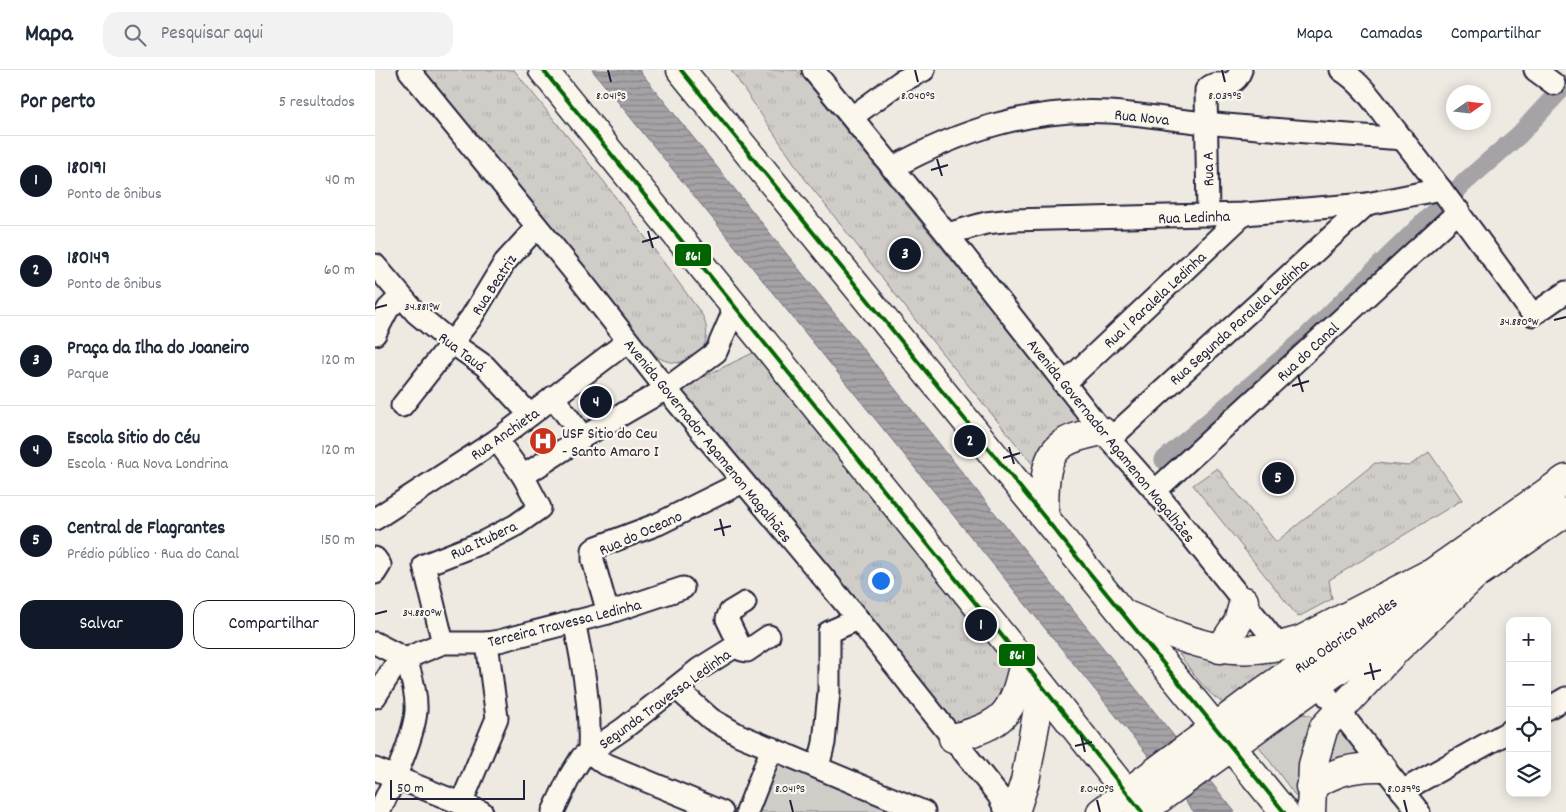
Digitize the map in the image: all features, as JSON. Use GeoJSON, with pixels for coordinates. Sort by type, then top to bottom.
{"type":"FeatureCollection","features":[{"type":"Feature","properties":{"kind":"main road"},"geometry":{"type":"LineString","coordinates":[[555,74],[735,308],[1024,663],[1138,807]]}},
{"type":"Feature","properties":{"kind":"main road"},"geometry":{"type":"LineString","coordinates":[[690,75],[1122,612],[1213,744],[1284,812]]}},
{"type":"Feature","properties":{"kind":"main road"},"geometry":{"type":"LineString","coordinates":[[1044,516],[1047,467],[1054,454],[1063,443],[1106,435]]}},
{"type":"Feature","properties":{"kind":"main road","name":"Rua Odorico Mendes"},"geometry":{"type":"LineString","coordinates":[[1213,744],[1427,575],[1566,480]]}},
{"type":"Feature","properties":{"kind":"main road","name":"Rua Odorico Mendes"},"geometry":{"type":"LineString","coordinates":[[1213,744],[1318,684],[1566,512]]}},
{"type":"Feature","properties":{"kind":"main road"},"geometry":{"type":"LineString","coordinates":[[1122,612],[1191,642],[1219,649],[1247,651],[1280,647],[1328,628],[1427,575]]}},
{"type":"Feature","properties":{"kind":"main road"},"geometry":{"type":"LineString","coordinates":[[1310,800],[1313,766],[1324,727],[1397,649],[1475,575]]}},
{"type":"Feature","properties":{"kind":"main road"},"geometry":{"type":"LineString","coordinates":[[1219,649],[1239,622],[1244,601]]}},
{"type":"Feature","properties":{"kind":"main road"},"geometry":{"type":"LineString","coordinates":[[953,738],[983,730],[999,721],[1008,711],[1018,688],[1024,663]]}},
{"type":"Feature","properties":{"kind":"main road"},"geometry":{"type":"LineString","coordinates":[[1015,812],[1025,781],[1042,686]]}},
{"type":"Feature","properties":{"kind":"main road"},"geometry":{"type":"LineString","coordinates":[[1101,812],[1138,807],[1157,786],[1213,744]]}},
{"type":"Feature","properties":{"kind":"main road"},"geometry":{"type":"LineString","coordinates":[[1310,800],[1331,774],[1349,768],[1382,767]]}},
{"type":"Feature","properties":{"kind":"street","name":"Avenida Governador Agamenon Magalhães"},"geometry":{"type":"LineString","coordinates":[[409,70],[666,389],[858,619],[998,795],[1007,812]]}},
{"type":"Feature","properties":{"kind":"street","name":"Avenida Governador Agamenon Magalhães"},"geometry":{"type":"LineString","coordinates":[[813,70],[947,234],[1064,384],[1155,491],[1280,647]]}},
{"type":"Feature","properties":{"kind":"street"},"geometry":{"type":"LineString","coordinates":[[852,117],[900,82],[924,70]]}},
{"type":"Feature","properties":{"kind":"street","name":"Rua A"},"geometry":{"type":"LineString","coordinates":[[1207,215],[1206,90],[1213,84],[1231,84],[1239,77],[1241,70]]}},
{"type":"Feature","properties":{"kind":"street"},"geometry":{"type":"LineString","coordinates":[[1341,70],[1365,92],[1403,139],[1451,201],[1533,316],[1566,292]]}},
{"type":"Feature","properties":{"kind":"street"},"geometry":{"type":"LineString","coordinates":[[1535,70],[1554,84]]}},
{"type":"Feature","properties":{"kind":"street","name":"Rua Nova"},"geometry":{"type":"LineString","coordinates":[[892,168],[930,147],[976,128],[1025,118],[1070,112],[1109,112],[1206,123],[1403,139]]}},
{"type":"Feature","properties":{"kind":"street","name":"Rua Ledinha"},"geometry":{"type":"LineString","coordinates":[[947,234],[986,224],[1012,220],[1244,214],[1367,204],[1451,201]]}},
{"type":"Feature","properties":{"kind":"street","name":"Rua do Canal"},"geometry":{"type":"LineString","coordinates":[[1155,491],[1451,201]]}},
{"type":"Feature","properties":{"kind":"street","name":"Rua Segunda Paralela Ledinha"},"geometry":{"type":"LineString","coordinates":[[1106,435],[1367,204]]}},
{"type":"Feature","properties":{"kind":"street","name":"Rua 1 Paralela Ledinha"},"geometry":{"type":"LineString","coordinates":[[1064,384],[1244,214]]}},
{"type":"Feature","properties":{"kind":"street","name":"Rua Beatriz"},"geometry":{"type":"LineString","coordinates":[[402,406],[471,318],[505,262],[536,228]]}},
{"type":"Feature","properties":{"kind":"street","name":"Rua Tauá"},"geometry":{"type":"LineString","coordinates":[[375,265],[416,313],[452,343],[485,366],[530,415]]}},
{"type":"Feature","properties":{"kind":"street"},"geometry":{"type":"LineString","coordinates":[[375,334],[388,309],[401,296]]}},
{"type":"Feature","properties":{"kind":"street"},"geometry":{"type":"LineString","coordinates":[[497,440],[523,476],[583,437],[666,389],[715,352],[735,308]]}},
{"type":"Feature","properties":{"kind":"street","name":"Rua Anchieta"},"geometry":{"type":"LineString","coordinates":[[375,519],[497,440],[628,341]]}},
{"type":"Feature","properties":{"kind":"street"},"geometry":{"type":"LineString","coordinates":[[553,397],[583,437]]}},
{"type":"Feature","properties":{"kind":"street","name":"Rua Itubera"},"geometry":{"type":"LineString","coordinates":[[443,643],[424,567],[427,563],[489,539],[516,525],[540,508],[523,476]]}},
{"type":"Feature","properties":{"kind":"street","name":"Rua do Oceano"},"geometry":{"type":"LineString","coordinates":[[608,613],[593,560],[593,550],[658,524],[743,482]]}},
{"type":"Feature","properties":{"kind":"street"},"geometry":{"type":"LineString","coordinates":[[375,558],[380,565],[375,573]]}},
{"type":"Feature","properties":{"kind":"street","name":"Terceira Travessa Ledinha"},"geometry":{"type":"LineString","coordinates":[[443,643],[487,643],[608,613],[683,588]]}},
{"type":"Feature","properties":{"kind":"street"},"geometry":{"type":"LineString","coordinates":[[745,602],[729,612],[727,619],[739,644],[745,651],[769,636]]}},
{"type":"Feature","properties":{"kind":"street"},"geometry":{"type":"LineString","coordinates":[[819,766],[824,743],[829,692],[829,632],[858,619]]}},
{"type":"Feature","properties":{"kind":"street"},"geometry":{"type":"LineString","coordinates":[[574,621],[584,669],[589,714],[589,752],[603,763],[721,812]]}},
{"type":"Feature","properties":{"kind":"street"},"geometry":{"type":"LineString","coordinates":[[375,643],[406,659],[413,683],[416,713],[394,777],[379,812]]}},
{"type":"Feature","properties":{"kind":"street"},"geometry":{"type":"LineString","coordinates":[[375,697],[393,670],[406,659],[443,643]]}},
{"type":"Feature","properties":{"kind":"street"},"geometry":{"type":"LineString","coordinates":[[375,769],[468,808],[497,718],[487,643]]}},
{"type":"Feature","properties":{"kind":"street","name":"Segunda Travessa Ledinha"},"geometry":{"type":"LineString","coordinates":[[553,812],[577,763],[589,752],[623,729],[699,669],[739,644]]}},
{"type":"Feature","properties":{"kind":"street"},"geometry":{"type":"LineString","coordinates":[[1318,684],[1419,812]]}},
{"type":"Feature","properties":{"kind":"street"},"geometry":{"type":"LineString","coordinates":[[676,688],[711,719],[752,730],[772,748],[819,766],[924,812]]}},
{"type":"Feature","properties":{"kind":"street"},"geometry":{"type":"LineString","coordinates":[[1550,707],[1566,698]]}},
{"type":"Feature","properties":{"kind":"street"},"geometry":{"type":"LineString","coordinates":[[1402,792],[1506,733]]}},
{"type":"Feature","properties":{"kind":"street"},"geometry":{"type":"LineString","coordinates":[[747,812],[772,748]]}},
{"type":"Feature","properties":{"kind":"green space"},"geometry":{"type":"Polygon","coordinates":[[[423,70],[514,70],[605,183],[701,313],[706,326],[706,339],[702,349],[695,357],[685,361],[674,362],[662,359],[650,351],[423,70]]]}},
{"type":"Feature","properties":{"kind":"green space"},"geometry":{"type":"Polygon","coordinates":[[[731,70],[797,70],[1084,423],[1035,467],[924,331],[805,179],[731,70]]]}},
{"type":"Feature","properties":{"kind":"green space"},"geometry":{"type":"Polygon","coordinates":[[[761,349],[1020,664],[996,716],[954,728],[678,389],[761,349]]]}},
{"type":"Feature","properties":{"kind":"green space"},"geometry":{"type":"Polygon","coordinates":[[[1429,452],[1462,500],[1329,580],[1332,599],[1298,617],[1193,485],[1217,468],[1276,542],[1375,463],[1409,466],[1429,452]]]}},
{"type":"Feature","properties":{"kind":"green space"},"geometry":{"type":"Polygon","coordinates":[[[1309,647],[1230,707],[1208,691],[1179,654],[1209,657],[1309,647]]]}},
{"type":"Feature","properties":{"kind":"green space"},"geometry":{"type":"Polygon","coordinates":[[[1300,714],[1310,715],[1314,720],[1300,802],[1258,745],[1300,714]]]}},
{"type":"Feature","properties":{"kind":"green space"},"geometry":{"type":"Polygon","coordinates":[[[1334,721],[1366,751],[1318,776],[1334,721]]]}},
{"type":"Feature","properties":{"kind":"green space"},"geometry":{"type":"Polygon","coordinates":[[[777,754],[913,812],[756,812],[777,754]]]}},
{"type":"Feature","properties":{"kind":"shaded area"},"geometry":{"type":"Polygon","coordinates":[[[592,70],[639,70],[1235,812],[1194,812],[592,70]]]}},
{"type":"Feature","properties":{"kind":"waterway"},"geometry":{"type":"LineString","coordinates":[[1164,460],[1300,343],[1466,181],[1519,135],[1566,84]]}},
{"type":"Feature","properties":{"kind":"transit line","name":"861"},"geometry":{"type":"LineString","coordinates":[[543,70],[1024,663],[1142,812]]}},
{"type":"Feature","properties":{"kind":"transit line","name":"861"},"geometry":{"type":"LineString","coordinates":[[681,70],[1284,812]]}},
{"type":"Feature","properties":{"kind":"place","name":"Praça da Ilha do Joaneiro"},"geometry":{"type":"Point","coordinates":[905,254]}},
{"type":"Feature","properties":{"kind":"place","name":"Escola Sitio do Céu"},"geometry":{"type":"Point","coordinates":[596,402]}},
{"type":"Feature","properties":{"kind":"place","name":"USF Sitio do Ceu - Santo Amaro I"},"geometry":{"type":"Point","coordinates":[543,441]}},
{"type":"Feature","properties":{"kind":"place","name":"180149"},"geometry":{"type":"Point","coordinates":[970,441]}},
{"type":"Feature","properties":{"kind":"place","name":"Central de Flagrantes"},"geometry":{"type":"Point","coordinates":[1278,478]}},
{"type":"Feature","properties":{"kind":"place","name":"180191"},"geometry":{"type":"Point","coordinates":[981,625]}}]}
